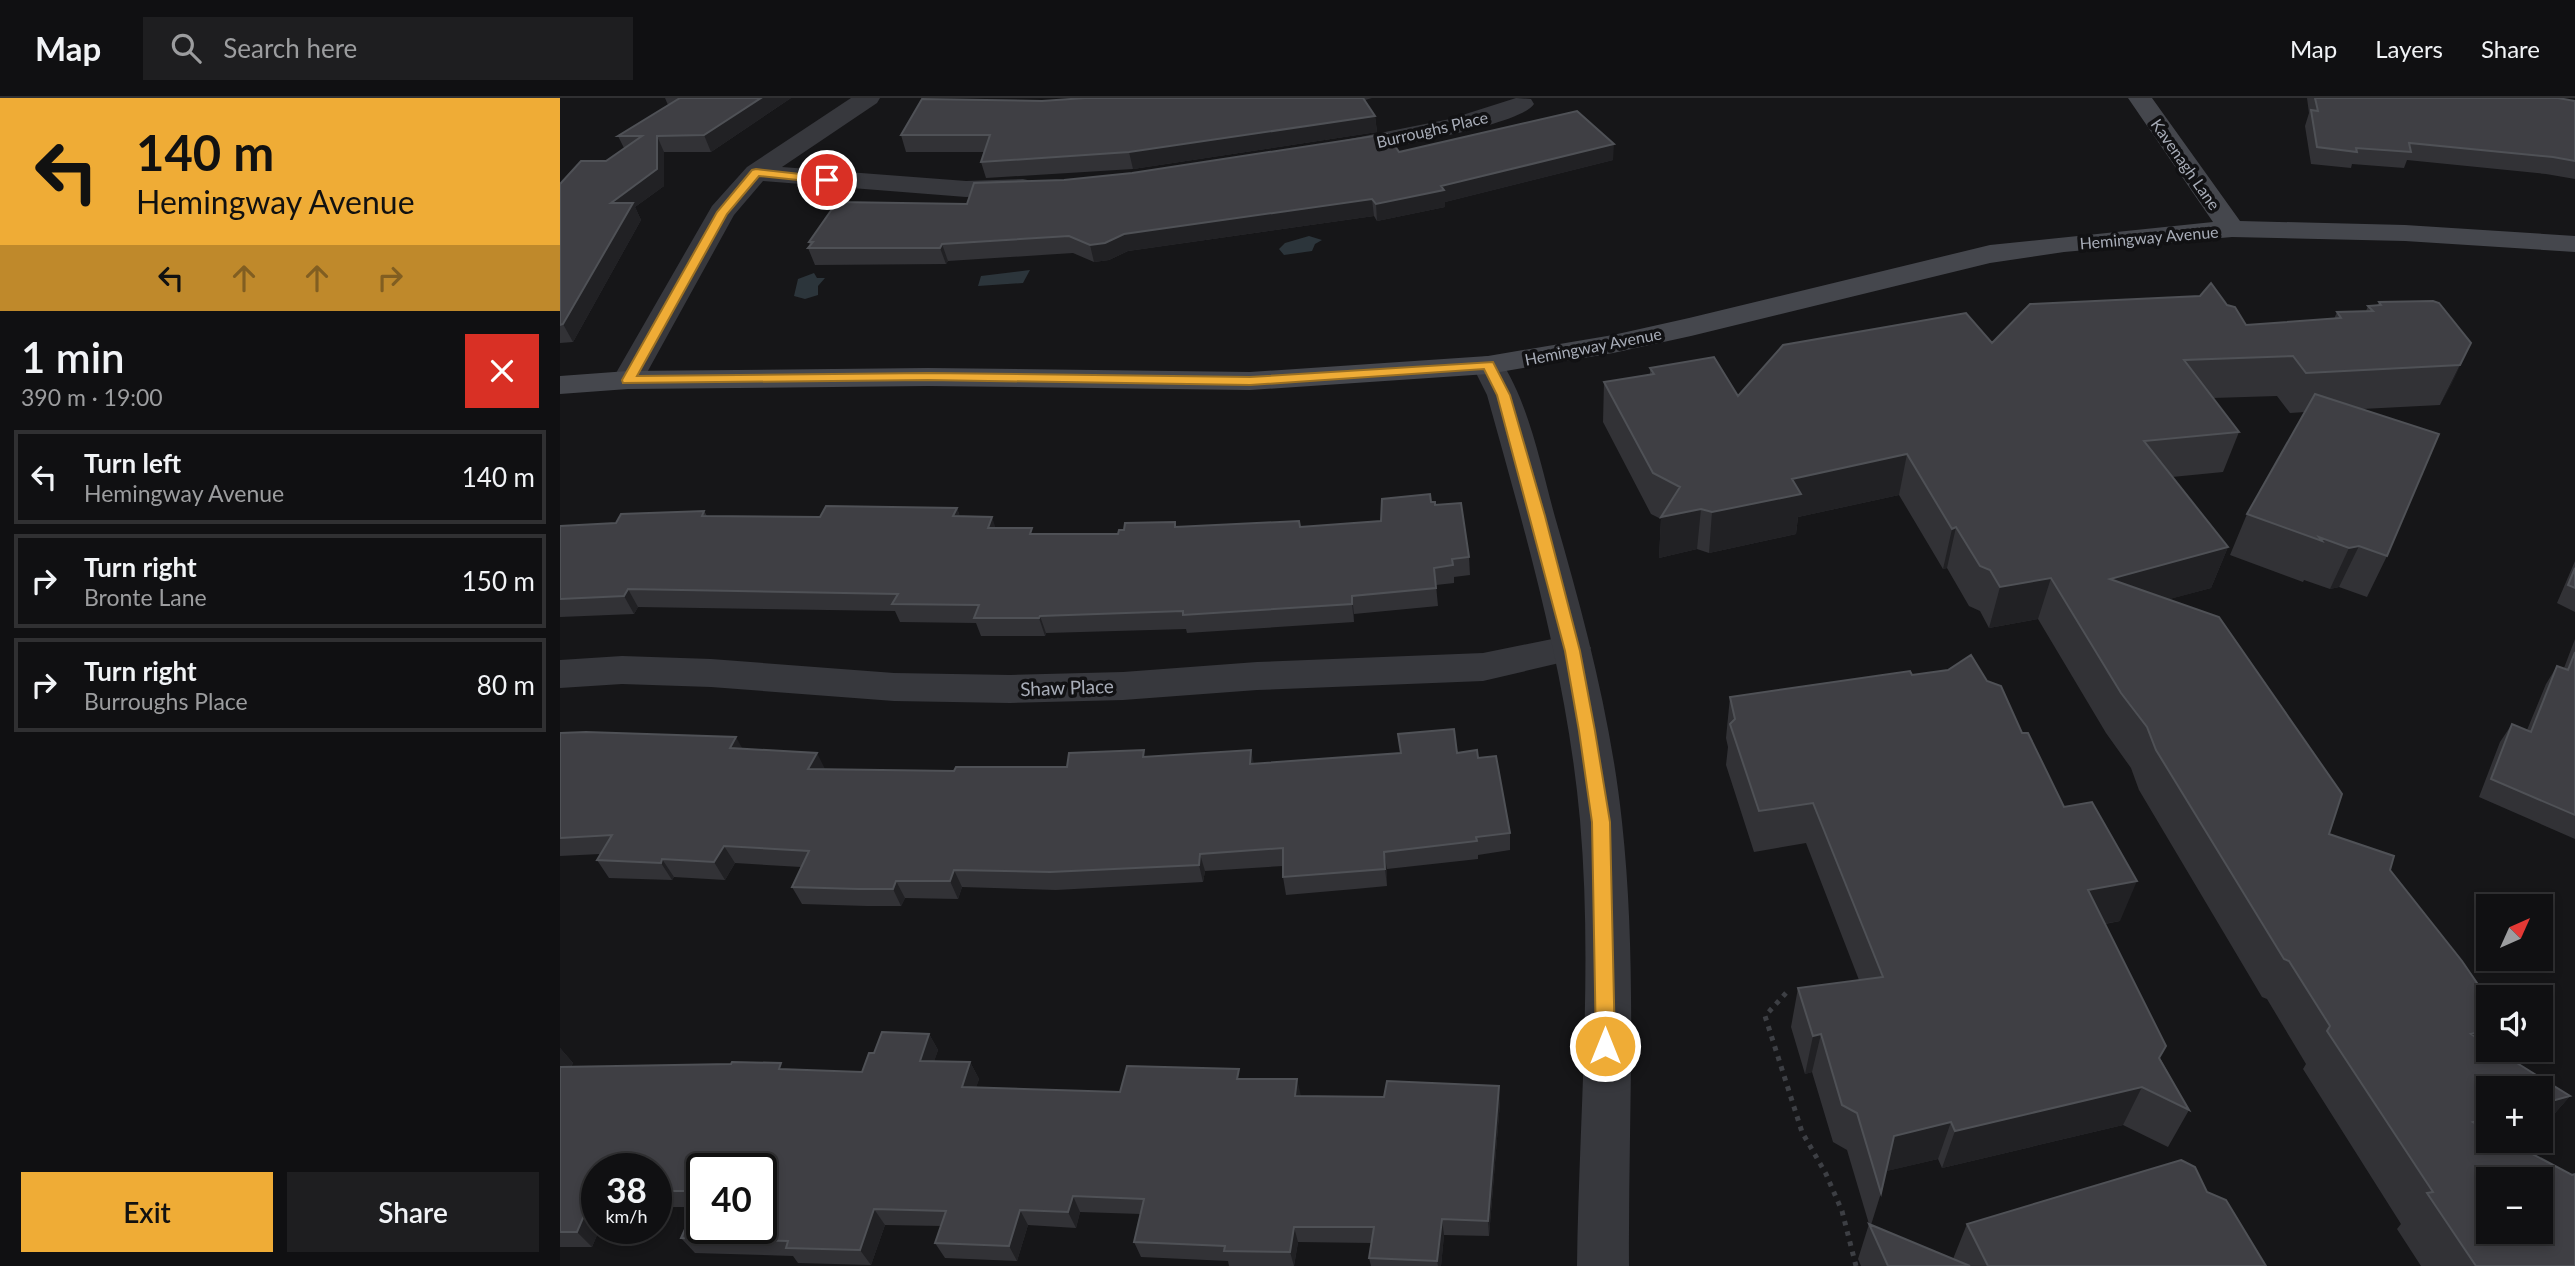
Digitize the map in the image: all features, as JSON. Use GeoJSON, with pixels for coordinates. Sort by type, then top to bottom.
{"type":"FeatureCollection","features":[{"type":"Feature","properties":{"kind":"main road","name":"Kavenagh Lane"},"geometry":{"type":"LineString","coordinates":[[2140,98],[2232,229]]}},
{"type":"Feature","properties":{"kind":"main road","name":"Hemingway Avenue"},"geometry":{"type":"LineString","coordinates":[[560,384],[628,380],[928,377],[1250,381],[1488,365],[1678,330],[1990,254],[2171,233],[2232,229],[2405,233],[2575,244]]}},
{"type":"Feature","properties":{"kind":"street"},"geometry":{"type":"LineString","coordinates":[[628,380],[716,223],[756,173],[868,98]]}},
{"type":"Feature","properties":{"kind":"street","name":"Burroughs Place"},"geometry":{"type":"LineString","coordinates":[[1311,153],[1434,132],[1483,119],[1522,104]]}},
{"type":"Feature","properties":{"kind":"street"},"geometry":{"type":"LineString","coordinates":[[756,173],[966,189],[1041,187]]}},
{"type":"Feature","properties":{"kind":"street"},"geometry":{"type":"LineString","coordinates":[[1488,365],[1503,395],[1572,648],[1601,822],[1606,991],[1603,1266]]}},
{"type":"Feature","properties":{"kind":"street","name":"Shaw Place"},"geometry":{"type":"LineString","coordinates":[[560,674],[622,670],[685,672],[894,687],[1010,689],[1123,686],[1257,676],[1483,667],[1572,648]]}},
{"type":"Feature","properties":{"kind":"path"},"geometry":{"type":"LineString","coordinates":[[1786,993],[1765,1016],[1802,1132],[1826,1174],[1842,1210],[1856,1266]]}},
{"type":"Feature","properties":{"kind":"shaded area"},"geometry":{"type":"Polygon","coordinates":[[[1309,236],[1322,240],[1315,244],[1312,251],[1284,255],[1279,249],[1285,243],[1309,236]]]}},
{"type":"Feature","properties":{"kind":"shaded area"},"geometry":{"type":"Polygon","coordinates":[[[1030,270],[1023,283],[978,286],[981,276],[1030,270]]]}},
{"type":"Feature","properties":{"kind":"shaded area"},"geometry":{"type":"Polygon","coordinates":[[[814,273],[817,278],[825,278],[818,286],[818,295],[805,299],[794,296],[798,279],[814,273]]]}},
{"type":"Feature","properties":{"kind":"building"},"geometry":{"type":"Polygon","coordinates":[[[680,98],[761,98],[704,135],[657,136],[657,169],[611,203],[633,203],[560,325],[560,184],[581,161],[606,161],[642,136],[618,136],[680,98]]]}},
{"type":"Feature","properties":{"kind":"building"},"geometry":{"type":"Polygon","coordinates":[[[1085,98],[1363,98],[1375,116],[1129,152],[981,162],[990,135],[901,135],[922,99],[1042,101],[1085,98]]]}},
{"type":"Feature","properties":{"kind":"building"},"geometry":{"type":"Polygon","coordinates":[[[2315,98],[2558,98],[2575,101],[2575,161],[2409,143],[2411,152],[2356,148],[2357,152],[2317,147],[2311,110],[2318,111],[2315,98]]]}},
{"type":"Feature","properties":{"kind":"building"},"geometry":{"type":"Polygon","coordinates":[[[1577,111],[1614,144],[1441,186],[1444,190],[1376,204],[1372,199],[1124,234],[1105,243],[1090,245],[1069,236],[942,244],[940,248],[808,248],[813,242],[809,242],[837,202],[967,204],[974,183],[1064,180],[1132,173],[1387,134],[1399,152],[1577,111]]]}},
{"type":"Feature","properties":{"kind":"building"},"geometry":{"type":"Polygon","coordinates":[[[2211,283],[2227,305],[2235,307],[2246,325],[2341,318],[2337,312],[2373,311],[2368,306],[2381,305],[2379,302],[2433,301],[2439,303],[2471,343],[2460,365],[2306,373],[2293,356],[2184,360],[2239,432],[2144,441],[2228,547],[2110,579],[2219,617],[2342,794],[2329,834],[2394,856],[2390,870],[2478,985],[2476,985],[2476,1033],[2471,1034],[2476,1037],[2476,1062],[2515,1062],[2538,1076],[2476,1076],[2476,1121],[2473,1122],[2476,1124],[2476,1153],[2531,1153],[2572,1175],[2575,1174],[2575,1266],[2476,1266],[2427,1193],[2433,1192],[2327,1031],[2330,1026],[2289,961],[2284,959],[2156,750],[2147,727],[2121,693],[2051,578],[2000,587],[1990,570],[1980,566],[1956,527],[1952,529],[1907,454],[1792,479],[1801,494],[1712,512],[1701,509],[1661,517],[1680,487],[1653,473],[1604,382],[1654,374],[1650,368],[1714,357],[1738,396],[1783,345],[1966,313],[1992,343],[2030,304],[2200,296],[2211,283]]]}},
{"type":"Feature","properties":{"kind":"building"},"geometry":{"type":"Polygon","coordinates":[[[2315,394],[2439,434],[2387,556],[2359,546],[2349,548],[2319,537],[2322,541],[2247,514],[2315,394]]]}},
{"type":"Feature","properties":{"kind":"building"},"geometry":{"type":"Polygon","coordinates":[[[1430,494],[1431,502],[1435,502],[1435,505],[1461,503],[1469,557],[1452,559],[1453,565],[1434,568],[1436,588],[1352,596],[1352,604],[1183,615],[1183,611],[1039,618],[974,618],[979,605],[892,604],[898,594],[628,589],[624,596],[560,599],[560,526],[616,523],[621,514],[704,511],[702,516],[820,517],[826,506],[957,508],[953,516],[992,517],[988,528],[1032,528],[1030,534],[1118,534],[1119,530],[1124,530],[1125,523],[1175,522],[1175,527],[1299,521],[1300,527],[1381,521],[1382,499],[1430,494]]]}},
{"type":"Feature","properties":{"kind":"building"},"geometry":{"type":"Polygon","coordinates":[[[2575,568],[2575,588],[2568,585],[2575,568]]]}},
{"type":"Feature","properties":{"kind":"building"},"geometry":{"type":"Polygon","coordinates":[[[2575,652],[2575,815],[2491,779],[2512,724],[2531,732],[2557,666],[2568,670],[2575,652]]]}},
{"type":"Feature","properties":{"kind":"building"},"geometry":{"type":"Polygon","coordinates":[[[1971,655],[1987,681],[2001,686],[2022,733],[2028,733],[2064,807],[2092,802],[2137,881],[2088,890],[2166,1046],[2159,1058],[2189,1110],[2142,1087],[1955,1131],[1951,1122],[1894,1136],[1881,1193],[1857,1113],[1842,1105],[1821,1034],[1813,1036],[1798,988],[1883,977],[1813,803],[1759,811],[1730,724],[1735,719],[1730,697],[1910,671],[1912,675],[1948,670],[1971,655]]]}},
{"type":"Feature","properties":{"kind":"building"},"geometry":{"type":"Polygon","coordinates":[[[1454,729],[1457,753],[1477,750],[1478,758],[1496,756],[1510,833],[1476,837],[1477,841],[1384,852],[1385,869],[1283,877],[1283,848],[1200,854],[1199,865],[1050,872],[954,870],[950,881],[896,881],[893,889],[792,887],[809,851],[724,846],[714,862],[662,859],[661,863],[597,860],[612,835],[560,838],[560,733],[736,737],[730,748],[817,753],[808,769],[954,771],[956,767],[1067,767],[1069,753],[1144,750],[1143,757],[1251,750],[1250,764],[1401,753],[1398,734],[1454,729]]]}},
{"type":"Feature","properties":{"kind":"building"},"geometry":{"type":"Polygon","coordinates":[[[882,1032],[929,1034],[920,1061],[970,1062],[962,1087],[1120,1092],[1127,1066],[1239,1069],[1237,1079],[1297,1079],[1295,1096],[1384,1097],[1387,1081],[1499,1086],[1488,1221],[1442,1219],[1437,1261],[1369,1258],[1374,1227],[1294,1227],[1290,1252],[1224,1251],[1225,1246],[1134,1242],[1144,1199],[1073,1196],[1068,1212],[1020,1210],[1009,1246],[935,1243],[946,1211],[874,1209],[860,1250],[786,1248],[788,1241],[777,1241],[777,1153],[686,1153],[686,1191],[672,1191],[672,1153],[581,1153],[581,1223],[577,1232],[560,1232],[560,1067],[732,1062],[781,1063],[779,1069],[862,1072],[869,1053],[874,1053],[882,1032]]]}},
{"type":"Feature","properties":{"kind":"building"},"geometry":{"type":"Polygon","coordinates":[[[2553,1085],[2570,1096],[2553,1101],[2553,1085]]]}},
{"type":"Feature","properties":{"kind":"building"},"geometry":{"type":"Polygon","coordinates":[[[2181,1160],[2195,1167],[2207,1192],[2226,1200],[2266,1266],[1988,1266],[1967,1224],[2181,1160]]]}},
{"type":"Feature","properties":{"kind":"building"},"geometry":{"type":"Polygon","coordinates":[[[1869,1224],[1970,1266],[1888,1266],[1869,1224]]]}},
{"type":"Feature","properties":{"kind":"route"},"geometry":{"type":"LineString","coordinates":[[827,180],[756,173],[722,212],[628,380],[1046,377],[1166,382],[1250,381],[1488,365],[1503,395],[1538,516],[1573,651],[1587,731],[1601,822],[1605,919],[1605,1046]]}}]}
